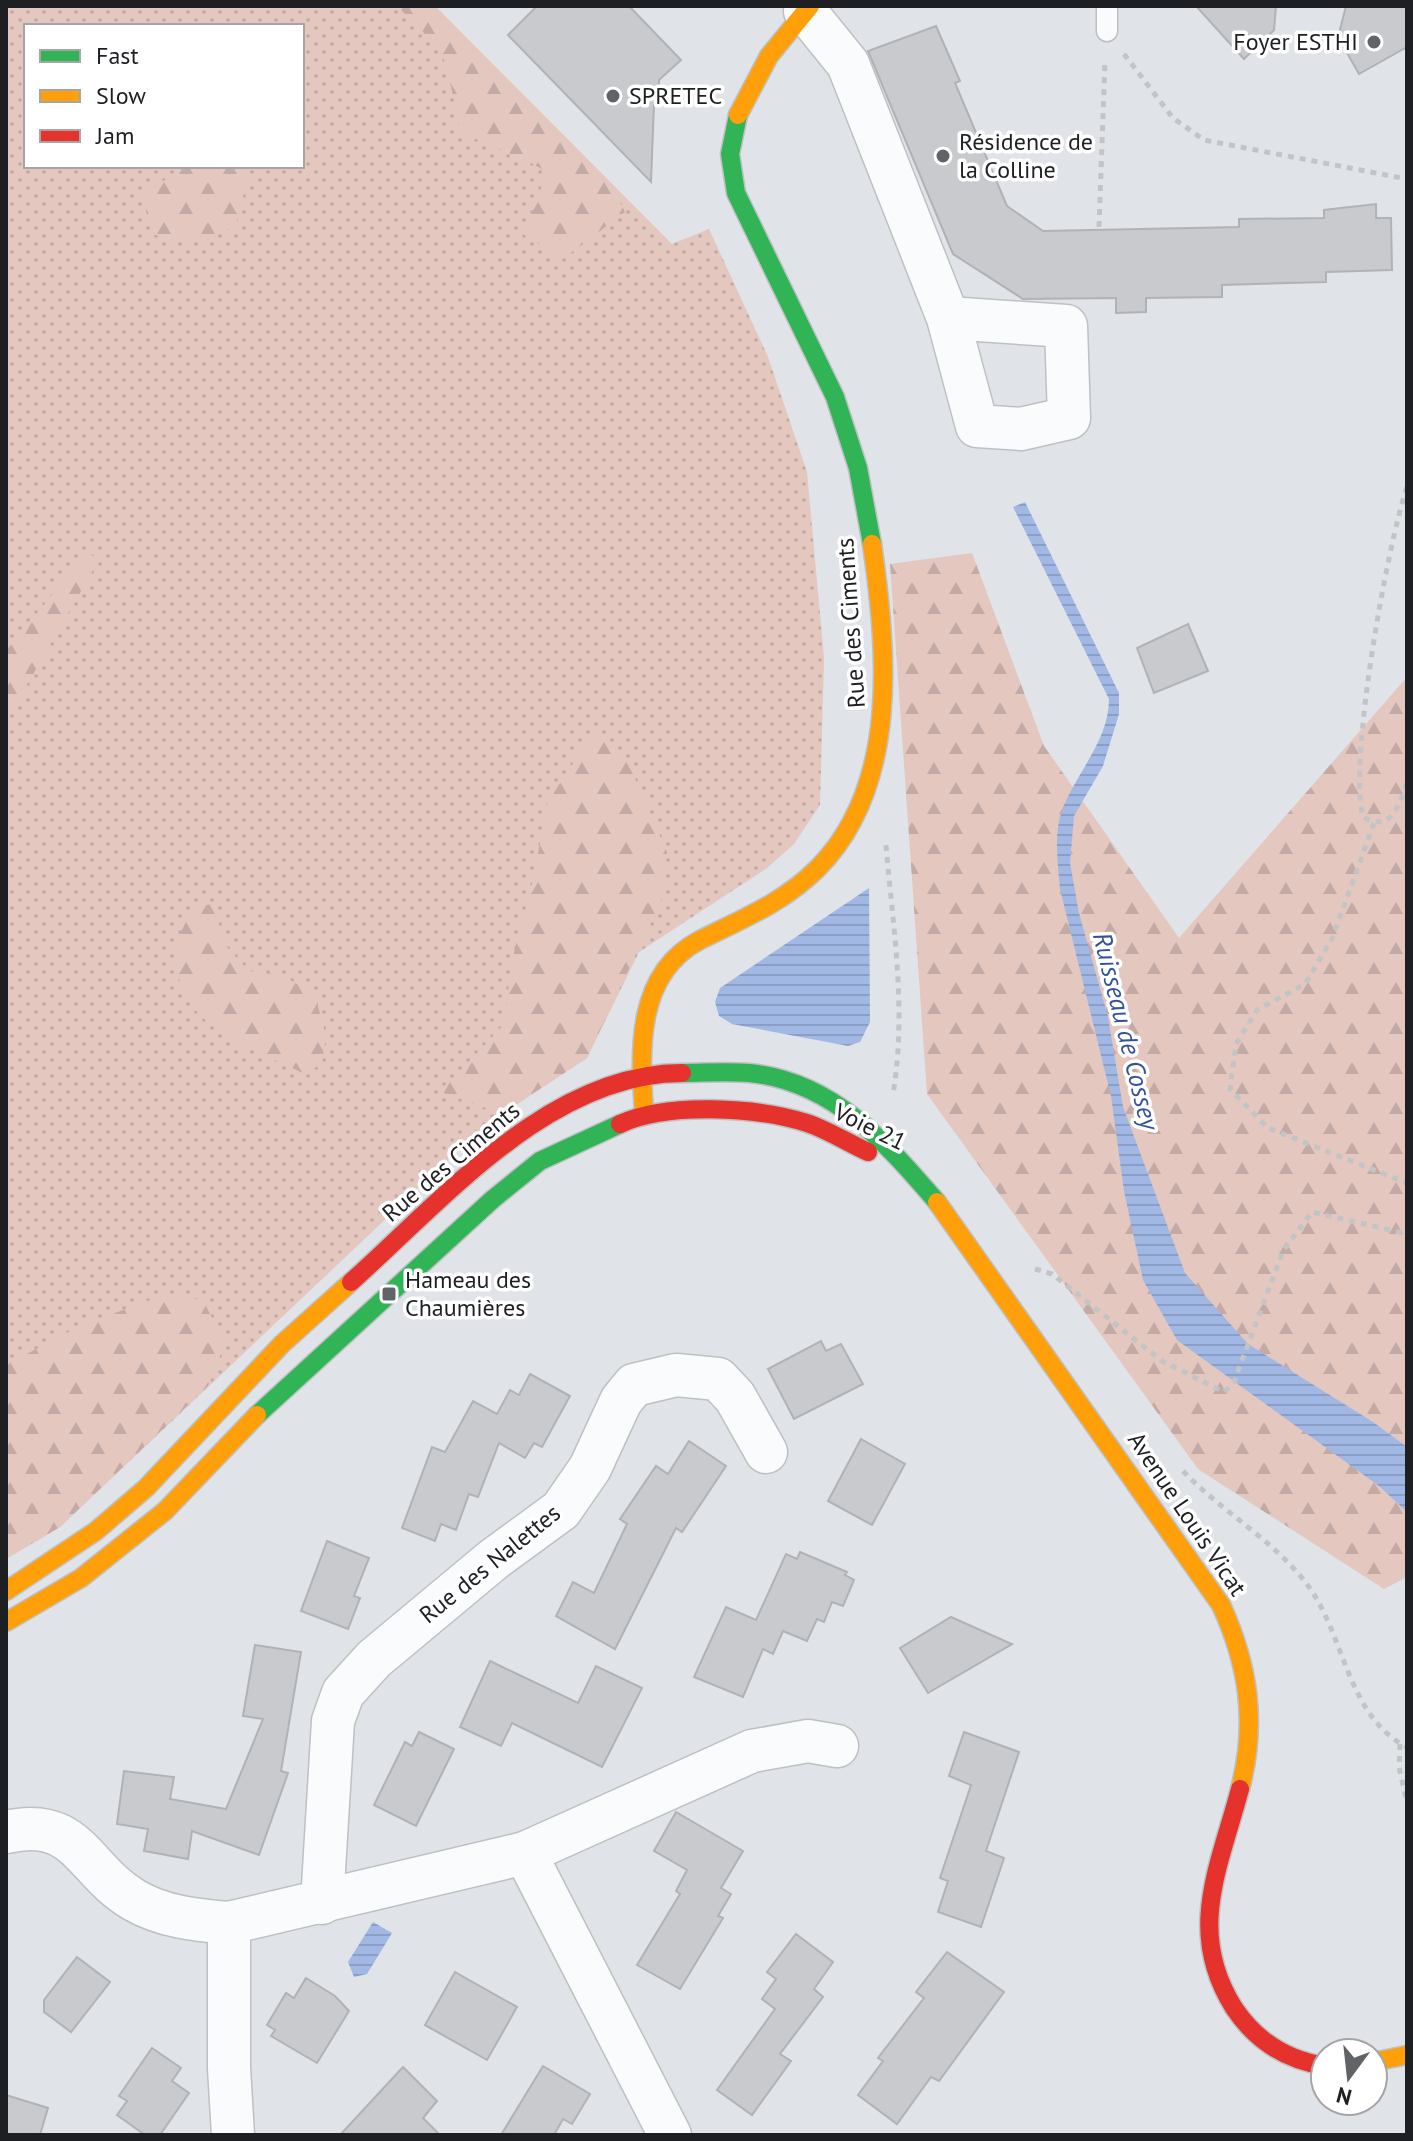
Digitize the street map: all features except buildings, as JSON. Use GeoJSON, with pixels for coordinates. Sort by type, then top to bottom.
{"type":"FeatureCollection","features":[{"type":"Feature","properties":{"kind":"main road","name":"Rue des Ciments"},"geometry":{"type":"LineString","coordinates":[[6,1591],[96,1531],[146,1488],[282,1344],[512,1138],[550,1111],[601,1087],[642,1076],[644,1015],[654,987],[668,965],[692,943],[754,917],[815,871],[840,843],[875,768],[881,721],[882,656],[865,502],[841,411],[798,313],[735,190],[730,157],[734,124],[747,89],[808,9]]}},
{"type":"Feature","properties":{"kind":"main road","name":"Voie 21"},"geometry":{"type":"LineString","coordinates":[[642,1076],[703,1071],[751,1073],[795,1084],[825,1097],[868,1125],[913,1175]]}},
{"type":"Feature","properties":{"kind":"main road"},"geometry":{"type":"LineString","coordinates":[[6,1622],[81,1578],[165,1511],[271,1400],[493,1199],[540,1161],[644,1113],[642,1076]]}},
{"type":"Feature","properties":{"kind":"main road","name":"Voie 21"},"geometry":{"type":"LineString","coordinates":[[644,1113],[684,1109],[738,1112],[806,1123],[913,1175]]}},
{"type":"Feature","properties":{"kind":"main road","name":"Avenue Louis Vicat"},"geometry":{"type":"LineString","coordinates":[[913,1175],[936,1201],[1008,1300],[1212,1588],[1233,1626],[1250,1694],[1250,1735],[1242,1780],[1208,1897],[1206,1937],[1215,1973],[1232,2008],[1252,2033],[1279,2053],[1309,2064]]}},
{"type":"Feature","properties":{"kind":"street"},"geometry":{"type":"LineString","coordinates":[[808,9],[848,64],[948,318]]}},
{"type":"Feature","properties":{"kind":"street","name":"Rue des Nalettes"},"geometry":{"type":"LineString","coordinates":[[322,1903],[333,1721],[343,1693],[374,1659],[494,1559],[561,1510],[590,1468],[621,1401],[634,1385],[676,1375],[718,1379],[735,1397],[766,1452]]}},
{"type":"Feature","properties":{"kind":"street"},"geometry":{"type":"LineString","coordinates":[[6,1832],[33,1825],[67,1838],[133,1900],[179,1919],[229,1923],[525,1853],[752,1751],[808,1741],[837,1746]]}},
{"type":"Feature","properties":{"kind":"street"},"geometry":{"type":"LineString","coordinates":[[525,1853],[670,2135]]}},
{"type":"Feature","properties":{"kind":"street"},"geometry":{"type":"LineString","coordinates":[[229,1923],[229,2068],[233,2135]]}},
{"type":"Feature","properties":{"kind":"lane"},"geometry":{"type":"LineString","coordinates":[[1107,6],[1107,31]]}},
{"type":"Feature","properties":{"kind":"path"},"geometry":{"type":"LineString","coordinates":[[1107,31],[1173,118],[1204,140],[1407,179]]}},
{"type":"Feature","properties":{"kind":"path"},"geometry":{"type":"LineString","coordinates":[[1099,227],[1107,31]]}},
{"type":"Feature","properties":{"kind":"path"},"geometry":{"type":"LineString","coordinates":[[1407,487],[1375,643],[1361,759],[1359,802],[1363,817],[1374,823],[1385,823],[1396,814],[1407,783]]}},
{"type":"Feature","properties":{"kind":"path"},"geometry":{"type":"LineString","coordinates":[[1374,823],[1332,939],[1305,984],[1257,1010],[1236,1044],[1230,1089],[1268,1128],[1407,1183]]}},
{"type":"Feature","properties":{"kind":"path"},"geometry":{"type":"LineString","coordinates":[[886,835],[901,1010],[900,1056],[891,1107]]}},
{"type":"Feature","properties":{"kind":"path"},"geometry":{"type":"LineString","coordinates":[[1037,1280],[1027,1268],[1052,1274],[1162,1361],[1224,1392],[1234,1382],[1283,1251],[1312,1212],[1407,1234]]}},
{"type":"Feature","properties":{"kind":"path"},"geometry":{"type":"LineString","coordinates":[[1175,1460],[1205,1494],[1271,1548],[1306,1583],[1334,1629],[1367,1711],[1404,1746],[1399,1767],[1407,1803]]}},
{"type":"Feature","properties":{"kind":"green space"},"geometry":{"type":"Polygon","coordinates":[[[6,6],[435,6],[672,244],[709,229],[768,357],[807,472],[824,658],[820,805],[794,844],[767,868],[639,952],[587,1058],[502,1114],[446,1162],[60,1527],[6,1559],[6,6]]]}},
{"type":"Feature","properties":{"kind":"green space"},"geometry":{"type":"Polygon","coordinates":[[[397,6],[435,6],[612,186],[625,212],[563,259],[524,235],[547,172],[460,132],[448,70],[439,48],[397,6]]]}},
{"type":"Feature","properties":{"kind":"green space"},"geometry":{"type":"Polygon","coordinates":[[[182,168],[250,168],[236,225],[204,240],[174,241],[151,233],[143,195],[182,168]]]}},
{"type":"Feature","properties":{"kind":"green space"},"geometry":{"type":"Polygon","coordinates":[[[972,553],[1044,746],[1179,938],[1407,677],[1407,1577],[1384,1589],[1198,1469],[927,1094],[890,564],[972,553]]]}},
{"type":"Feature","properties":{"kind":"green space"},"geometry":{"type":"Polygon","coordinates":[[[90,554],[99,560],[17,702],[6,713],[6,651],[77,564],[90,554]]]}},
{"type":"Feature","properties":{"kind":"green space"},"geometry":{"type":"Polygon","coordinates":[[[596,728],[628,762],[667,852],[662,899],[587,1058],[502,1114],[441,1092],[504,1024],[512,960],[534,876],[547,803],[596,728]]]}},
{"type":"Feature","properties":{"kind":"green space"},"geometry":{"type":"Polygon","coordinates":[[[212,904],[227,947],[249,971],[282,975],[315,995],[326,1036],[322,1062],[307,1075],[217,1030],[199,1014],[186,996],[178,974],[179,937],[193,907],[212,904]]]}},
{"type":"Feature","properties":{"kind":"green space"},"geometry":{"type":"Polygon","coordinates":[[[163,1295],[203,1300],[225,1344],[208,1386],[60,1527],[6,1559],[6,1365],[78,1327],[163,1295]]]}},
{"type":"Feature","properties":{"kind":"water"},"geometry":{"type":"Polygon","coordinates":[[[1025,502],[1119,693],[1119,714],[1103,766],[1074,816],[1070,863],[1079,913],[1108,1017],[1123,1107],[1185,1273],[1248,1344],[1373,1422],[1407,1447],[1407,1512],[1379,1486],[1177,1340],[1143,1280],[1124,1191],[1111,1096],[1060,889],[1057,859],[1060,817],[1104,728],[1109,699],[1013,507],[1025,502]]]}},
{"type":"Feature","properties":{"kind":"water"},"geometry":{"type":"Polygon","coordinates":[[[869,888],[870,1022],[860,1042],[848,1046],[732,1024],[719,1016],[715,1002],[720,988],[869,888]]]}},
{"type":"Feature","properties":{"kind":"water"},"geometry":{"type":"Polygon","coordinates":[[[373,1922],[392,1933],[367,1974],[354,1977],[348,1962],[373,1922]]]}},
{"type":"Feature","properties":{"kind":"traffic: fast"},"geometry":{"type":"LineString","coordinates":[[738,115],[730,154],[736,193],[835,397],[858,468],[872,544]]}},
{"type":"Feature","properties":{"kind":"traffic: fast"},"geometry":{"type":"LineString","coordinates":[[682,1073],[749,1073],[779,1078],[807,1088],[855,1118],[877,1137],[937,1202]]}},
{"type":"Feature","properties":{"kind":"traffic: fast"},"geometry":{"type":"LineString","coordinates":[[257,1415],[493,1199],[540,1161],[620,1124]]}},
{"type":"Feature","properties":{"kind":"traffic: slow"},"geometry":{"type":"LineString","coordinates":[[738,115],[769,56],[810,6]]}},
{"type":"Feature","properties":{"kind":"traffic: slow"},"geometry":{"type":"LineString","coordinates":[[644,1113],[642,1065],[646,1016],[663,973],[679,955],[700,940],[762,909],[805,880],[844,835],[863,797],[875,757],[883,671],[872,544]]}},
{"type":"Feature","properties":{"kind":"traffic: slow"},"geometry":{"type":"LineString","coordinates":[[937,1202],[1221,1605],[1238,1650],[1247,1696],[1248,1741],[1240,1789]]}},
{"type":"Feature","properties":{"kind":"traffic: slow"},"geometry":{"type":"LineString","coordinates":[[6,1591],[96,1531],[146,1488],[282,1344],[351,1282]]}},
{"type":"Feature","properties":{"kind":"traffic: slow"},"geometry":{"type":"LineString","coordinates":[[6,1622],[81,1578],[165,1511],[257,1415]]}},
{"type":"Feature","properties":{"kind":"traffic: slow"},"geometry":{"type":"LineString","coordinates":[[1389,2059],[1407,2055]]}},
{"type":"Feature","properties":{"kind":"traffic: jam"},"geometry":{"type":"LineString","coordinates":[[351,1282],[461,1180],[544,1118],[588,1094],[634,1079],[682,1073]]}},
{"type":"Feature","properties":{"kind":"traffic: jam"},"geometry":{"type":"LineString","coordinates":[[620,1124],[662,1112],[738,1110],[807,1123],[868,1152]]}},
{"type":"Feature","properties":{"kind":"traffic: jam"},"geometry":{"type":"LineString","coordinates":[[1240,1789],[1211,1900],[1209,1926],[1212,1953],[1220,1980],[1243,2020],[1273,2047],[1309,2062]]}},
{"type":"Feature","properties":{"kind":"place","name":"Foyer ESTHI"},"geometry":{"type":"Point","coordinates":[1374,42]}},
{"type":"Feature","properties":{"kind":"place","name":"SPRETEC"},"geometry":{"type":"Point","coordinates":[613,96]}},
{"type":"Feature","properties":{"kind":"place","name":"Résidence de la Colline"},"geometry":{"type":"Point","coordinates":[943,156]}},
{"type":"Feature","properties":{"kind":"place","name":"Hameau des Chaumières"},"geometry":{"type":"Point","coordinates":[389,1294]}},
{"type":"Feature","properties":{"kind":"water label","name":"Ruisseau de Cossey"},"geometry":{"type":"Point","coordinates":[1126,1031]}}]}
